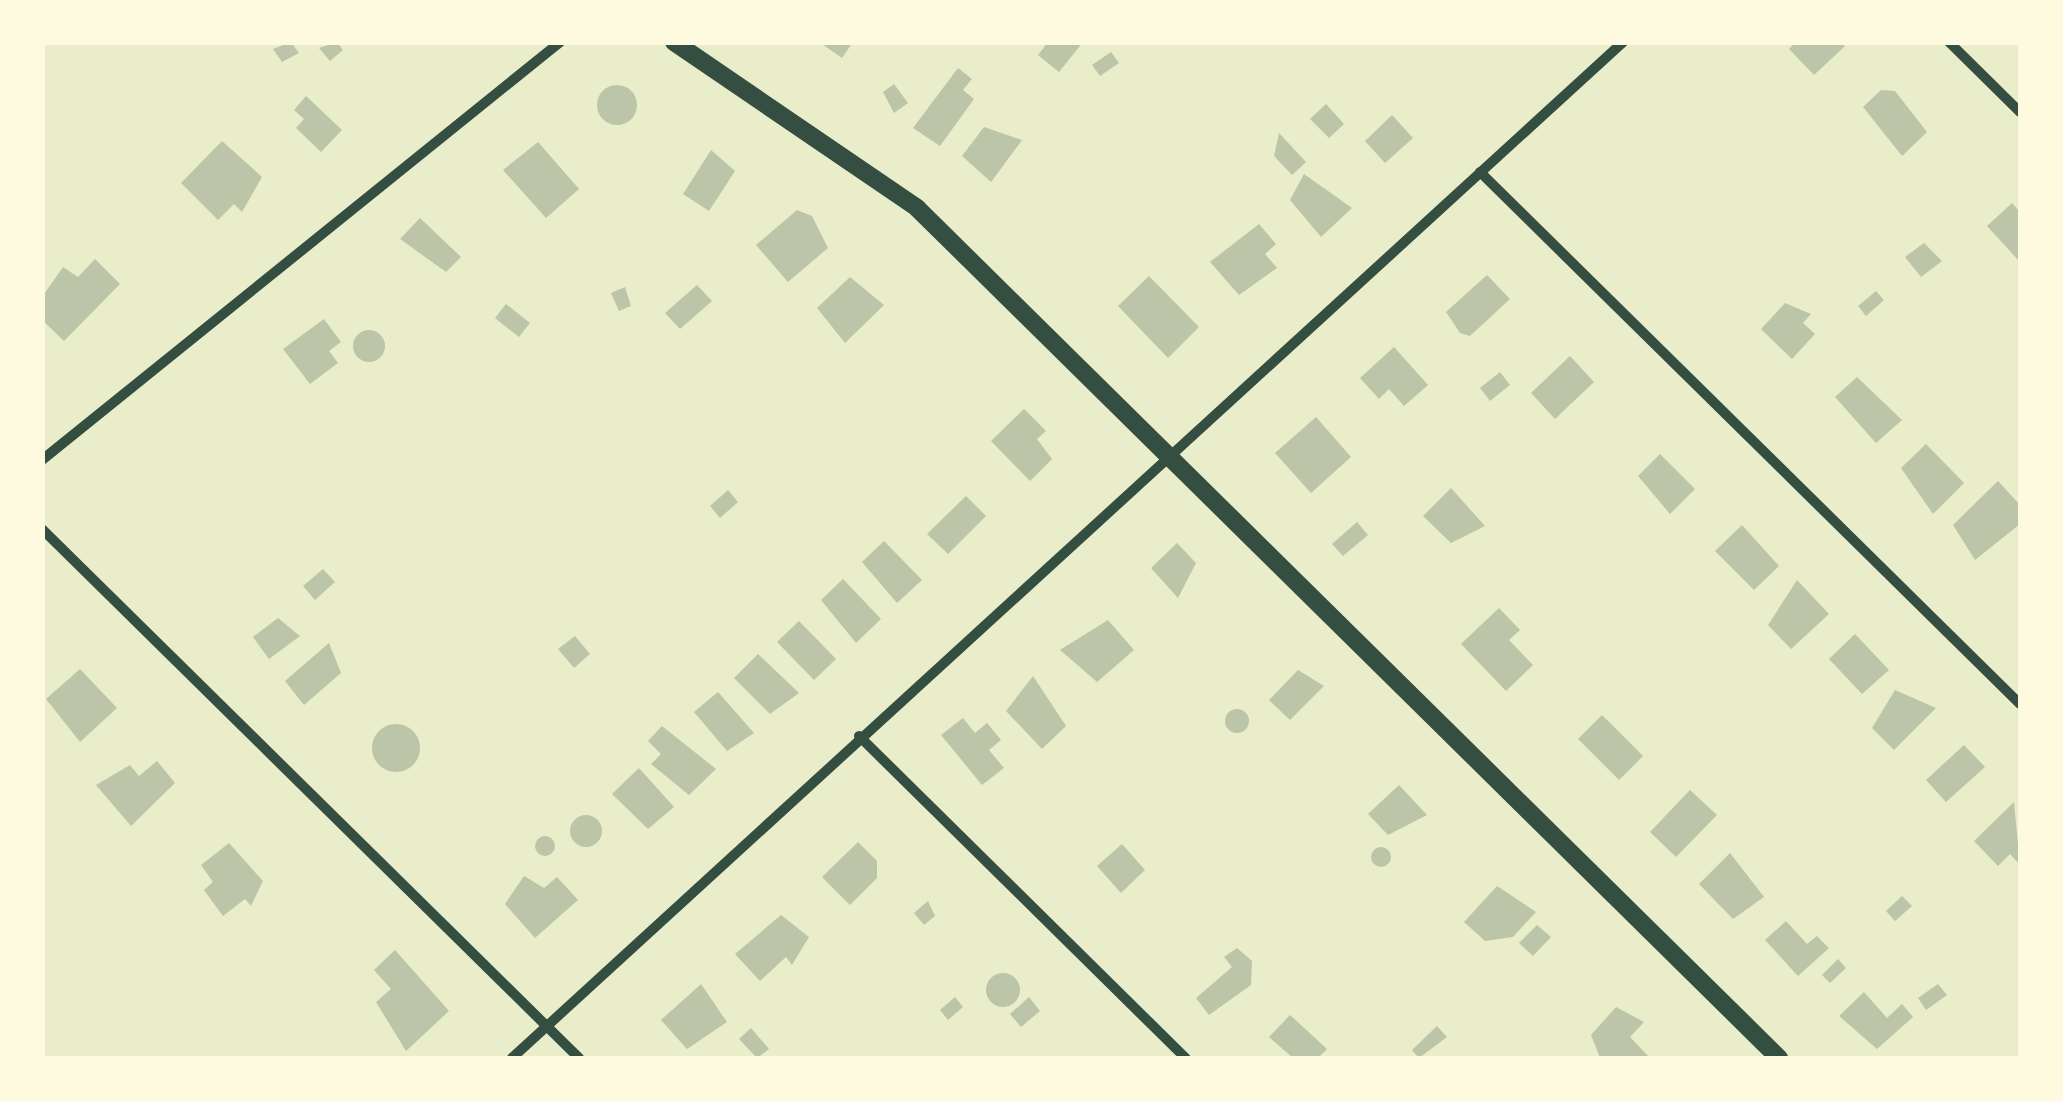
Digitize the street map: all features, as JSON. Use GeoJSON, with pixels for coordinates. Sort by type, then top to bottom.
{"type":"FeatureCollection","features":[{"type":"Feature","properties":{"kind":"street"},"geometry":{"type":"LineString","coordinates":[[42,460],[560,42]]}},
{"type":"Feature","properties":{"kind":"street"},"geometry":{"type":"LineString","coordinates":[[674,42],[916,208],[1779,1058]]}},
{"type":"Feature","properties":{"kind":"street"},"geometry":{"type":"LineString","coordinates":[[512,1058],[859,736],[1622,42]]}},
{"type":"Feature","properties":{"kind":"street"},"geometry":{"type":"LineString","coordinates":[[1950,42],[2020,112]]}},
{"type":"Feature","properties":{"kind":"street"},"geometry":{"type":"LineString","coordinates":[[1480,172],[2020,704]]}},
{"type":"Feature","properties":{"kind":"street"},"geometry":{"type":"LineString","coordinates":[[42,528],[579,1058]]}},
{"type":"Feature","properties":{"kind":"street"},"geometry":{"type":"LineString","coordinates":[[859,736],[1186,1058]]}},
{"type":"Feature","properties":{"kind":"building"},"geometry":{"type":"Polygon","coordinates":[[[291,42],[299,53],[282,62],[273,49],[291,42]]]}},
{"type":"Feature","properties":{"kind":"building"},"geometry":{"type":"Polygon","coordinates":[[[337,42],[343,50],[330,61],[319,48],[337,42]]]}},
{"type":"Feature","properties":{"kind":"building"},"geometry":{"type":"Polygon","coordinates":[[[819,42],[853,42],[842,58],[819,42]]]}},
{"type":"Feature","properties":{"kind":"building"},"geometry":{"type":"Polygon","coordinates":[[[1048,42],[1083,42],[1059,72],[1038,55],[1048,42]]]}},
{"type":"Feature","properties":{"kind":"building"},"geometry":{"type":"Polygon","coordinates":[[[1796,42],[1842,42],[1845,46],[1814,75],[1789,49],[1796,42]]]}},
{"type":"Feature","properties":{"kind":"building"},"geometry":{"type":"Polygon","coordinates":[[[1111,52],[1119,63],[1100,76],[1092,65],[1111,52]]]}},
{"type":"Feature","properties":{"kind":"building"},"geometry":{"type":"Polygon","coordinates":[[[958,68],[972,79],[963,90],[974,99],[940,146],[913,128],[958,68]]]}},
{"type":"Feature","properties":{"kind":"building"},"geometry":{"type":"Polygon","coordinates":[[[894,84],[908,103],[894,113],[883,92],[894,84]]]}},
{"type":"Feature","properties":{"kind":"building"},"geometry":{"type":"Polygon","coordinates":[[[617,85],[631,91],[637,105],[631,119],[617,125],[603,119],[597,105],[603,91],[617,85]]]}},
{"type":"Feature","properties":{"kind":"building"},"geometry":{"type":"Polygon","coordinates":[[[1881,90],[1895,91],[1927,132],[1902,156],[1863,107],[1881,90]]]}},
{"type":"Feature","properties":{"kind":"building"},"geometry":{"type":"Polygon","coordinates":[[[306,96],[342,130],[321,152],[296,128],[304,119],[294,110],[306,96]]]}},
{"type":"Feature","properties":{"kind":"building"},"geometry":{"type":"Polygon","coordinates":[[[1326,104],[1344,124],[1329,138],[1310,119],[1326,104]]]}},
{"type":"Feature","properties":{"kind":"building"},"geometry":{"type":"Polygon","coordinates":[[[1392,115],[1413,138],[1385,163],[1365,141],[1392,115]]]}},
{"type":"Feature","properties":{"kind":"building"},"geometry":{"type":"Polygon","coordinates":[[[984,127],[1022,140],[991,182],[962,156],[984,127]]]}},
{"type":"Feature","properties":{"kind":"building"},"geometry":{"type":"Polygon","coordinates":[[[1279,133],[1306,162],[1292,175],[1274,156],[1279,133]]]}},
{"type":"Feature","properties":{"kind":"building"},"geometry":{"type":"Polygon","coordinates":[[[222,141],[262,177],[242,212],[234,204],[218,220],[181,183],[222,141]]]}},
{"type":"Feature","properties":{"kind":"building"},"geometry":{"type":"Polygon","coordinates":[[[538,142],[579,189],[546,218],[503,170],[538,142]]]}},
{"type":"Feature","properties":{"kind":"building"},"geometry":{"type":"Polygon","coordinates":[[[711,150],[735,171],[709,211],[683,194],[711,150]]]}},
{"type":"Feature","properties":{"kind":"building"},"geometry":{"type":"Polygon","coordinates":[[[1304,174],[1352,208],[1321,237],[1290,200],[1304,174]]]}},
{"type":"Feature","properties":{"kind":"building"},"geometry":{"type":"Polygon","coordinates":[[[2012,203],[2020,212],[2020,262],[1987,226],[2012,203]]]}},
{"type":"Feature","properties":{"kind":"building"},"geometry":{"type":"Polygon","coordinates":[[[797,210],[812,216],[828,248],[788,282],[756,245],[797,210]]]}},
{"type":"Feature","properties":{"kind":"building"},"geometry":{"type":"Polygon","coordinates":[[[420,218],[461,257],[446,272],[400,239],[420,218]]]}},
{"type":"Feature","properties":{"kind":"building"},"geometry":{"type":"Polygon","coordinates":[[[1259,224],[1276,244],[1265,254],[1277,268],[1239,295],[1210,262],[1259,224]]]}},
{"type":"Feature","properties":{"kind":"building"},"geometry":{"type":"Polygon","coordinates":[[[1924,243],[1942,261],[1921,277],[1905,257],[1924,243]]]}},
{"type":"Feature","properties":{"kind":"building"},"geometry":{"type":"Polygon","coordinates":[[[95,259],[120,284],[64,341],[42,320],[42,297],[63,267],[78,277],[95,259]]]}},
{"type":"Feature","properties":{"kind":"building"},"geometry":{"type":"Polygon","coordinates":[[[1487,275],[1510,299],[1470,336],[1460,333],[1446,312],[1487,275]]]}},
{"type":"Feature","properties":{"kind":"building"},"geometry":{"type":"Polygon","coordinates":[[[1149,276],[1199,327],[1168,358],[1118,306],[1149,276]]]}},
{"type":"Feature","properties":{"kind":"building"},"geometry":{"type":"Polygon","coordinates":[[[850,277],[884,305],[845,343],[817,308],[850,277]]]}},
{"type":"Feature","properties":{"kind":"building"},"geometry":{"type":"Polygon","coordinates":[[[697,285],[712,301],[680,329],[665,313],[697,285]]]}},
{"type":"Feature","properties":{"kind":"building"},"geometry":{"type":"Polygon","coordinates":[[[625,287],[631,306],[619,311],[611,293],[625,287]]]}},
{"type":"Feature","properties":{"kind":"building"},"geometry":{"type":"Polygon","coordinates":[[[1876,291],[1884,300],[1866,316],[1858,306],[1876,291]]]}},
{"type":"Feature","properties":{"kind":"building"},"geometry":{"type":"Polygon","coordinates":[[[1785,303],[1811,314],[1803,323],[1815,334],[1792,359],[1761,329],[1785,303]]]}},
{"type":"Feature","properties":{"kind":"building"},"geometry":{"type":"Polygon","coordinates":[[[506,304],[530,323],[519,337],[495,318],[506,304]]]}},
{"type":"Feature","properties":{"kind":"building"},"geometry":{"type":"Polygon","coordinates":[[[324,319],[341,342],[329,351],[338,363],[310,384],[283,349],[324,319]]]}},
{"type":"Feature","properties":{"kind":"building"},"geometry":{"type":"Polygon","coordinates":[[[369,330],[380,335],[385,346],[380,357],[369,362],[358,357],[353,346],[358,335],[369,330]]]}},
{"type":"Feature","properties":{"kind":"building"},"geometry":{"type":"Polygon","coordinates":[[[1394,347],[1428,385],[1404,406],[1389,389],[1379,399],[1360,378],[1394,347]]]}},
{"type":"Feature","properties":{"kind":"building"},"geometry":{"type":"Polygon","coordinates":[[[1570,356],[1594,382],[1555,419],[1531,393],[1570,356]]]}},
{"type":"Feature","properties":{"kind":"building"},"geometry":{"type":"Polygon","coordinates":[[[1500,372],[1510,385],[1490,401],[1480,388],[1500,372]]]}},
{"type":"Feature","properties":{"kind":"building"},"geometry":{"type":"Polygon","coordinates":[[[1857,377],[1902,420],[1876,443],[1835,397],[1857,377]]]}},
{"type":"Feature","properties":{"kind":"building"},"geometry":{"type":"Polygon","coordinates":[[[1024,409],[1046,431],[1037,439],[1052,459],[1030,481],[991,441],[1024,409]]]}},
{"type":"Feature","properties":{"kind":"building"},"geometry":{"type":"Polygon","coordinates":[[[1316,417],[1351,457],[1311,493],[1275,453],[1316,417]]]}},
{"type":"Feature","properties":{"kind":"building"},"geometry":{"type":"Polygon","coordinates":[[[1926,444],[1964,483],[1933,514],[1901,468],[1926,444]]]}},
{"type":"Feature","properties":{"kind":"building"},"geometry":{"type":"Polygon","coordinates":[[[1660,454],[1695,489],[1670,514],[1638,476],[1660,454]]]}},
{"type":"Feature","properties":{"kind":"building"},"geometry":{"type":"Polygon","coordinates":[[[1998,481],[2020,505],[2020,524],[1975,560],[1953,525],[1998,481]]]}},
{"type":"Feature","properties":{"kind":"building"},"geometry":{"type":"Polygon","coordinates":[[[1451,488],[1485,526],[1451,543],[1423,516],[1451,488]]]}},
{"type":"Feature","properties":{"kind":"building"},"geometry":{"type":"Polygon","coordinates":[[[728,490],[738,502],[720,518],[710,506],[728,490]]]}},
{"type":"Feature","properties":{"kind":"building"},"geometry":{"type":"Polygon","coordinates":[[[966,496],[986,516],[948,554],[927,534],[966,496]]]}},
{"type":"Feature","properties":{"kind":"building"},"geometry":{"type":"Polygon","coordinates":[[[1357,522],[1368,535],[1343,556],[1332,544],[1357,522]]]}},
{"type":"Feature","properties":{"kind":"building"},"geometry":{"type":"Polygon","coordinates":[[[1742,525],[1779,566],[1754,590],[1715,551],[1742,525]]]}},
{"type":"Feature","properties":{"kind":"building"},"geometry":{"type":"Polygon","coordinates":[[[884,541],[922,580],[897,603],[862,562],[884,541]]]}},
{"type":"Feature","properties":{"kind":"building"},"geometry":{"type":"Polygon","coordinates":[[[1177,543],[1196,563],[1178,598],[1151,568],[1177,543]]]}},
{"type":"Feature","properties":{"kind":"building"},"geometry":{"type":"Polygon","coordinates":[[[323,569],[335,582],[315,600],[303,586],[323,569]]]}},
{"type":"Feature","properties":{"kind":"building"},"geometry":{"type":"Polygon","coordinates":[[[843,579],[881,619],[856,643],[821,600],[843,579]]]}},
{"type":"Feature","properties":{"kind":"building"},"geometry":{"type":"Polygon","coordinates":[[[1797,580],[1829,614],[1791,649],[1768,625],[1797,580]]]}},
{"type":"Feature","properties":{"kind":"building"},"geometry":{"type":"Polygon","coordinates":[[[1499,608],[1520,630],[1509,640],[1533,665],[1506,691],[1461,644],[1499,608]]]}},
{"type":"Feature","properties":{"kind":"building"},"geometry":{"type":"Polygon","coordinates":[[[278,618],[300,636],[269,659],[253,637],[278,618]]]}},
{"type":"Feature","properties":{"kind":"building"},"geometry":{"type":"Polygon","coordinates":[[[1108,620],[1134,650],[1097,682],[1060,650],[1108,620]]]}},
{"type":"Feature","properties":{"kind":"building"},"geometry":{"type":"Polygon","coordinates":[[[799,621],[836,659],[814,680],[777,642],[799,621]]]}},
{"type":"Feature","properties":{"kind":"building"},"geometry":{"type":"Polygon","coordinates":[[[1855,634],[1889,670],[1862,694],[1829,659],[1855,634]]]}},
{"type":"Feature","properties":{"kind":"building"},"geometry":{"type":"Polygon","coordinates":[[[575,636],[590,654],[574,668],[558,649],[575,636]]]}},
{"type":"Feature","properties":{"kind":"building"},"geometry":{"type":"Polygon","coordinates":[[[329,643],[341,673],[304,705],[285,681],[329,643]]]}},
{"type":"Feature","properties":{"kind":"building"},"geometry":{"type":"Polygon","coordinates":[[[758,654],[799,693],[770,714],[734,678],[758,654]]]}},
{"type":"Feature","properties":{"kind":"building"},"geometry":{"type":"Polygon","coordinates":[[[80,669],[117,708],[80,742],[46,699],[80,669]]]}},
{"type":"Feature","properties":{"kind":"building"},"geometry":{"type":"Polygon","coordinates":[[[1298,670],[1324,686],[1290,720],[1269,700],[1298,670]]]}},
{"type":"Feature","properties":{"kind":"building"},"geometry":{"type":"Polygon","coordinates":[[[1033,676],[1066,726],[1042,749],[1006,711],[1033,676]]]}},
{"type":"Feature","properties":{"kind":"building"},"geometry":{"type":"Polygon","coordinates":[[[1895,690],[1936,708],[1894,750],[1872,728],[1895,690]]]}},
{"type":"Feature","properties":{"kind":"building"},"geometry":{"type":"Polygon","coordinates":[[[718,692],[754,733],[727,751],[694,712],[718,692]]]}},
{"type":"Feature","properties":{"kind":"building"},"geometry":{"type":"Polygon","coordinates":[[[1237,709],[1249,721],[1237,733],[1225,721],[1237,709]]]}},
{"type":"Feature","properties":{"kind":"building"},"geometry":{"type":"Polygon","coordinates":[[[1602,715],[1643,756],[1619,780],[1578,739],[1602,715]]]}},
{"type":"Feature","properties":{"kind":"building"},"geometry":{"type":"Polygon","coordinates":[[[963,718],[975,733],[987,723],[1001,740],[989,750],[1004,768],[982,785],[941,735],[963,718]]]}},
{"type":"Feature","properties":{"kind":"building"},"geometry":{"type":"Polygon","coordinates":[[[396,724],[413,731],[420,748],[413,765],[396,772],[379,765],[372,748],[379,731],[396,724]]]}},
{"type":"Feature","properties":{"kind":"building"},"geometry":{"type":"Polygon","coordinates":[[[662,726],[716,769],[689,795],[651,764],[661,754],[648,741],[662,726]]]}},
{"type":"Feature","properties":{"kind":"building"},"geometry":{"type":"Polygon","coordinates":[[[1964,745],[1985,767],[1946,802],[1926,780],[1964,745]]]}},
{"type":"Feature","properties":{"kind":"building"},"geometry":{"type":"Polygon","coordinates":[[[157,761],[175,783],[131,826],[96,785],[130,765],[139,776],[157,761]]]}},
{"type":"Feature","properties":{"kind":"building"},"geometry":{"type":"Polygon","coordinates":[[[639,768],[674,807],[648,829],[612,794],[639,768]]]}},
{"type":"Feature","properties":{"kind":"building"},"geometry":{"type":"Polygon","coordinates":[[[1399,785],[1427,815],[1388,835],[1368,814],[1399,785]]]}},
{"type":"Feature","properties":{"kind":"building"},"geometry":{"type":"Polygon","coordinates":[[[1690,790],[1717,815],[1676,857],[1650,832],[1690,790]]]}},
{"type":"Feature","properties":{"kind":"building"},"geometry":{"type":"Polygon","coordinates":[[[2014,802],[2020,865],[2010,854],[1998,866],[1974,841],[2014,802]]]}},
{"type":"Feature","properties":{"kind":"building"},"geometry":{"type":"Polygon","coordinates":[[[586,815],[598,819],[602,831],[598,843],[586,847],[574,843],[570,831],[574,819],[586,815]]]}},
{"type":"Feature","properties":{"kind":"building"},"geometry":{"type":"Polygon","coordinates":[[[545,836],[555,846],[545,856],[535,846],[545,836]]]}},
{"type":"Feature","properties":{"kind":"building"},"geometry":{"type":"Polygon","coordinates":[[[858,842],[877,861],[877,878],[850,905],[822,877],[858,842]]]}},
{"type":"Feature","properties":{"kind":"building"},"geometry":{"type":"Polygon","coordinates":[[[229,843],[263,881],[251,906],[245,899],[223,916],[204,890],[213,882],[201,865],[229,843]]]}},
{"type":"Feature","properties":{"kind":"building"},"geometry":{"type":"Polygon","coordinates":[[[1122,844],[1145,870],[1121,893],[1097,866],[1122,844]]]}},
{"type":"Feature","properties":{"kind":"building"},"geometry":{"type":"Polygon","coordinates":[[[1381,847],[1391,857],[1381,867],[1371,857],[1381,847]]]}},
{"type":"Feature","properties":{"kind":"building"},"geometry":{"type":"Polygon","coordinates":[[[1730,853],[1764,897],[1733,919],[1699,884],[1730,853]]]}},
{"type":"Feature","properties":{"kind":"building"},"geometry":{"type":"Polygon","coordinates":[[[524,876],[544,888],[557,877],[578,900],[535,938],[505,904],[524,876]]]}},
{"type":"Feature","properties":{"kind":"building"},"geometry":{"type":"Polygon","coordinates":[[[1497,886],[1536,912],[1513,937],[1485,941],[1464,922],[1497,886]]]}},
{"type":"Feature","properties":{"kind":"building"},"geometry":{"type":"Polygon","coordinates":[[[1902,896],[1912,906],[1895,921],[1886,911],[1902,896]]]}},
{"type":"Feature","properties":{"kind":"building"},"geometry":{"type":"Polygon","coordinates":[[[928,901],[935,916],[924,925],[914,913],[928,901]]]}},
{"type":"Feature","properties":{"kind":"building"},"geometry":{"type":"Polygon","coordinates":[[[781,915],[809,937],[792,965],[786,957],[760,981],[735,954],[781,915]]]}},
{"type":"Feature","properties":{"kind":"building"},"geometry":{"type":"Polygon","coordinates":[[[1786,921],[1807,944],[1817,936],[1829,948],[1798,976],[1765,940],[1786,921]]]}},
{"type":"Feature","properties":{"kind":"building"},"geometry":{"type":"Polygon","coordinates":[[[1537,925],[1551,937],[1533,956],[1519,943],[1537,925]]]}},
{"type":"Feature","properties":{"kind":"building"},"geometry":{"type":"Polygon","coordinates":[[[1237,948],[1252,961],[1251,985],[1209,1015],[1196,998],[1232,967],[1224,957],[1237,948]]]}},
{"type":"Feature","properties":{"kind":"building"},"geometry":{"type":"Polygon","coordinates":[[[395,950],[449,1011],[406,1051],[376,1002],[391,989],[374,970],[395,950]]]}},
{"type":"Feature","properties":{"kind":"building"},"geometry":{"type":"Polygon","coordinates":[[[1838,959],[1846,968],[1830,983],[1822,975],[1838,959]]]}},
{"type":"Feature","properties":{"kind":"building"},"geometry":{"type":"Polygon","coordinates":[[[1003,973],[1015,978],[1020,990],[1015,1002],[1003,1007],[991,1002],[986,990],[991,978],[1003,973]]]}},
{"type":"Feature","properties":{"kind":"building"},"geometry":{"type":"Polygon","coordinates":[[[701,984],[727,1022],[687,1049],[661,1020],[701,984]]]}},
{"type":"Feature","properties":{"kind":"building"},"geometry":{"type":"Polygon","coordinates":[[[1938,984],[1947,995],[1926,1010],[1918,998],[1938,984]]]}},
{"type":"Feature","properties":{"kind":"building"},"geometry":{"type":"Polygon","coordinates":[[[1864,992],[1887,1018],[1902,1004],[1913,1017],[1877,1049],[1839,1016],[1864,992]]]}},
{"type":"Feature","properties":{"kind":"building"},"geometry":{"type":"Polygon","coordinates":[[[955,997],[963,1007],[948,1020],[940,1010],[955,997]]]}},
{"type":"Feature","properties":{"kind":"building"},"geometry":{"type":"Polygon","coordinates":[[[1029,997],[1040,1011],[1021,1027],[1010,1014],[1029,997]]]}},
{"type":"Feature","properties":{"kind":"building"},"geometry":{"type":"Polygon","coordinates":[[[1616,1007],[1644,1022],[1630,1037],[1650,1058],[1600,1058],[1591,1035],[1616,1007]]]}},
{"type":"Feature","properties":{"kind":"building"},"geometry":{"type":"Polygon","coordinates":[[[1290,1015],[1327,1049],[1318,1058],[1293,1058],[1269,1037],[1290,1015]]]}},
{"type":"Feature","properties":{"kind":"building"},"geometry":{"type":"Polygon","coordinates":[[[1437,1026],[1447,1037],[1419,1058],[1412,1050],[1437,1026]]]}},
{"type":"Feature","properties":{"kind":"building"},"geometry":{"type":"Polygon","coordinates":[[[751,1028],[769,1049],[757,1058],[739,1039],[751,1028]]]}}]}
